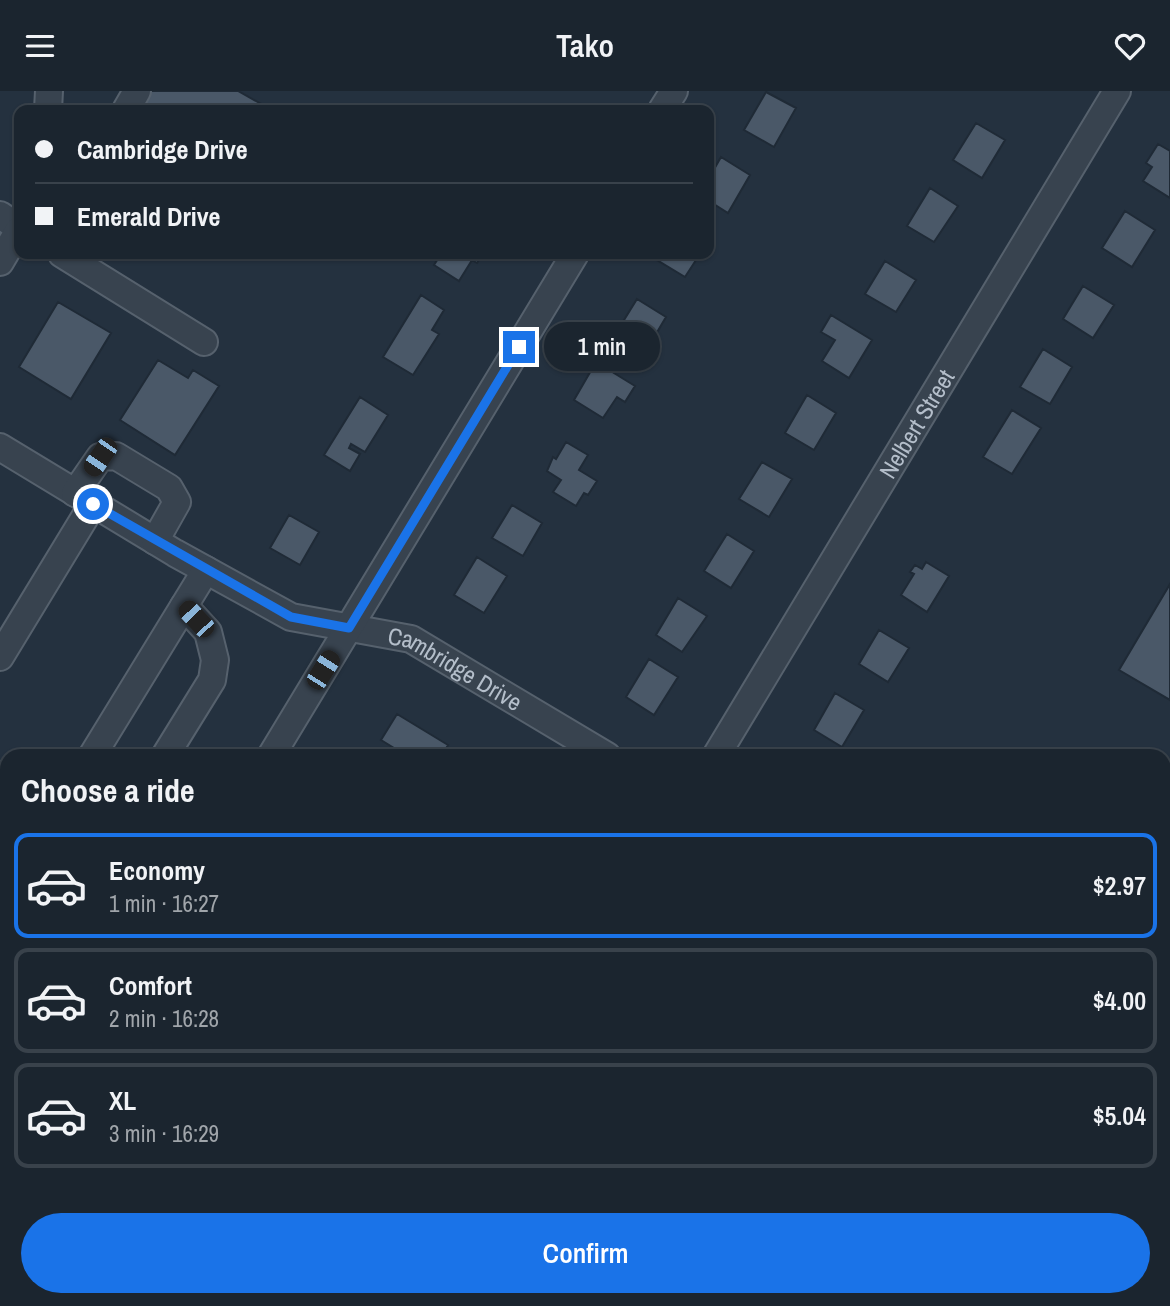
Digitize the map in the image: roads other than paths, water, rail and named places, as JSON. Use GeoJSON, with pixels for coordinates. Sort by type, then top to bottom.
{"type":"FeatureCollection","features":[{"type":"Feature","properties":{"kind":"street","name":"Nelbert Street"},"geometry":{"type":"LineString","coordinates":[[720,749],[1117,91]]}},
{"type":"Feature","properties":{"kind":"street"},"geometry":{"type":"LineString","coordinates":[[0,262],[14,238]]}},
{"type":"Feature","properties":{"kind":"street"},"geometry":{"type":"LineString","coordinates":[[70,259],[204,342]]}},
{"type":"Feature","properties":{"kind":"street"},"geometry":{"type":"LineString","coordinates":[[275,749],[572,259]]}},
{"type":"Feature","properties":{"kind":"street","name":"Cambridge Drive"},"geometry":{"type":"LineString","coordinates":[[0,447],[155,541],[291,617],[411,639],[595,749]]}},
{"type":"Feature","properties":{"kind":"street"},"geometry":{"type":"LineString","coordinates":[[0,657],[84,498],[100,457],[116,456],[169,488],[177,502],[155,541]]}},
{"type":"Feature","properties":{"kind":"street"},"geometry":{"type":"LineString","coordinates":[[96,749],[206,570]]}},
{"type":"Feature","properties":{"kind":"street"},"geometry":{"type":"LineString","coordinates":[[169,749],[212,680],[215,660],[208,632],[184,606]]}}]}
